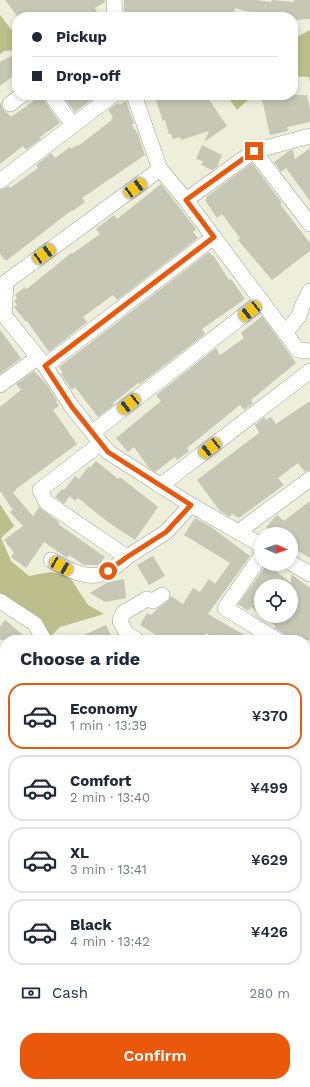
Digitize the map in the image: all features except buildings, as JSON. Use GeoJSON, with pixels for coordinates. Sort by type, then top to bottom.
{"type":"FeatureCollection","features":[{"type":"Feature","properties":{"kind":"street"},"geometry":{"type":"LineString","coordinates":[[114,0],[115,12]]}},
{"type":"Feature","properties":{"kind":"street"},"geometry":{"type":"LineString","coordinates":[[10,104],[15,100]]}},
{"type":"Feature","properties":{"kind":"street"},"geometry":{"type":"LineString","coordinates":[[55,100],[73,125]]}},
{"type":"Feature","properties":{"kind":"street"},"geometry":{"type":"LineString","coordinates":[[0,181],[106,100]]}},
{"type":"Feature","properties":{"kind":"street"},"geometry":{"type":"LineString","coordinates":[[136,100],[160,169],[186,200],[298,350],[310,351]]}},
{"type":"Feature","properties":{"kind":"street"},"geometry":{"type":"LineString","coordinates":[[186,200],[254,151],[310,136]]}},
{"type":"Feature","properties":{"kind":"street"},"geometry":{"type":"LineString","coordinates":[[254,151],[310,224]]}},
{"type":"Feature","properties":{"kind":"street"},"geometry":{"type":"LineString","coordinates":[[160,169],[3,278],[4,315],[42,362],[72,407],[108,452],[191,505],[254,541]]}},
{"type":"Feature","properties":{"kind":"street"},"geometry":{"type":"LineString","coordinates":[[0,385],[42,362],[214,237]]}},
{"type":"Feature","properties":{"kind":"street"},"geometry":{"type":"LineString","coordinates":[[285,333],[299,316],[310,291]]}},
{"type":"Feature","properties":{"kind":"street"},"geometry":{"type":"LineString","coordinates":[[127,557],[46,502],[40,490],[97,438],[262,302]]}},
{"type":"Feature","properties":{"kind":"street"},"geometry":{"type":"LineString","coordinates":[[160,486],[310,371]]}},
{"type":"Feature","properties":{"kind":"street"},"geometry":{"type":"LineString","coordinates":[[238,532],[310,479]]}},
{"type":"Feature","properties":{"kind":"street"},"geometry":{"type":"LineString","coordinates":[[51,560],[71,571],[97,576],[108,571],[166,532],[191,505]]}},
{"type":"Feature","properties":{"kind":"street"},"geometry":{"type":"LineString","coordinates":[[254,566],[225,608],[269,635]]}},
{"type":"Feature","properties":{"kind":"street"},"geometry":{"type":"LineString","coordinates":[[298,566],[310,574]]}},
{"type":"Feature","properties":{"kind":"street"},"geometry":{"type":"LineString","coordinates":[[129,635],[120,621],[123,614],[147,600],[153,601],[162,595]]}},
{"type":"Feature","properties":{"kind":"street"},"geometry":{"type":"LineString","coordinates":[[0,601],[35,624],[41,635]]}},
{"type":"Feature","properties":{"kind":"green space"},"geometry":{"type":"Polygon","coordinates":[[[0,15],[12,31],[12,50],[4,51],[0,54],[0,15]]]}},
{"type":"Feature","properties":{"kind":"green space"},"geometry":{"type":"Polygon","coordinates":[[[310,30],[310,83],[309,77],[298,76],[298,36],[310,30]]]}},
{"type":"Feature","properties":{"kind":"green space"},"geometry":{"type":"Polygon","coordinates":[[[230,100],[248,100],[237,110],[230,100]]]}},
{"type":"Feature","properties":{"kind":"green space"},"geometry":{"type":"Polygon","coordinates":[[[0,504],[14,526],[1,538],[11,561],[29,576],[51,572],[69,576],[88,605],[104,614],[60,627],[52,635],[48,635],[0,595],[0,504]]]}},
{"type":"Feature","properties":{"kind":"route"},"geometry":{"type":"LineString","coordinates":[[108,571],[166,532],[191,505],[108,452],[72,407],[45,366],[214,237],[186,200],[254,151]]}}]}
